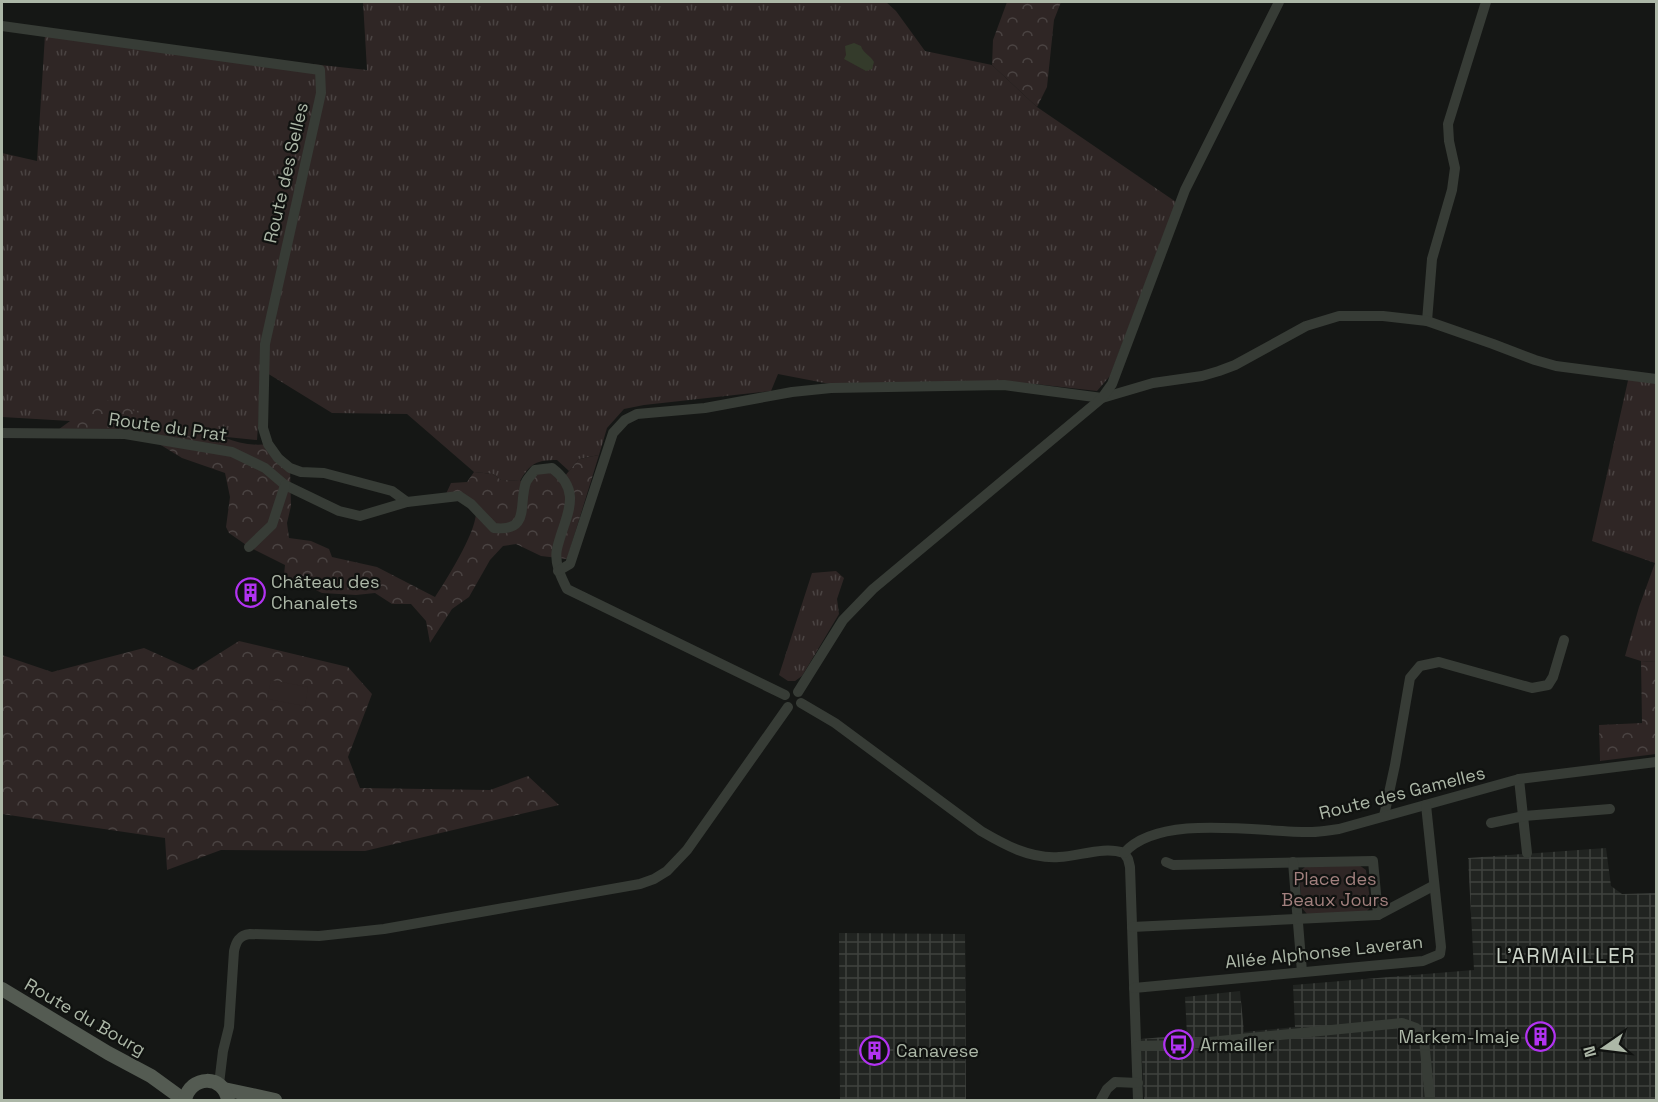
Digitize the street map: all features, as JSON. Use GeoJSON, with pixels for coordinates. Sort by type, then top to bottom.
{"type":"FeatureCollection","features":[{"type":"Feature","properties":{"kind":"main road","name":"Route du Bourg"},"geometry":{"type":"LineString","coordinates":[[2,988],[108,1053],[151,1076],[184,1101]]}},
{"type":"Feature","properties":{"kind":"main road","name":"Route du Bourg"},"geometry":{"type":"LineString","coordinates":[[151,1076],[200,1082],[224,1091],[272,1100]]}},
{"type":"Feature","properties":{"kind":"main road"},"geometry":{"type":"LineString","coordinates":[[184,1101],[189,1089],[200,1082]]}},
{"type":"Feature","properties":{"kind":"main road"},"geometry":{"type":"LineString","coordinates":[[254,1101],[272,1100]]}},
{"type":"Feature","properties":{"kind":"street"},"geometry":{"type":"LineString","coordinates":[[784,695],[784,702],[788,707],[794,708],[843,620],[873,589],[1102,398],[1112,384],[1185,190],[1279,2]]}},
{"type":"Feature","properties":{"kind":"street"},"geometry":{"type":"LineString","coordinates":[[1427,321],[1432,259],[1452,190],[1455,168],[1448,124],[1486,2]]}},
{"type":"Feature","properties":{"kind":"street","name":"Route des Selles"},"geometry":{"type":"LineString","coordinates":[[2,26],[320,70],[321,93],[265,344],[263,428],[268,444],[278,458],[290,468],[301,472],[324,473],[392,491],[407,502]]}},
{"type":"Feature","properties":{"kind":"street"},"geometry":{"type":"LineString","coordinates":[[784,695],[567,589],[558,571],[570,564],[613,433],[625,420],[637,414],[705,408],[792,392],[831,388],[1004,385],[1102,398],[1154,383],[1202,376],[1219,371],[1245,360],[1306,326],[1339,316],[1383,316],[1427,321],[1546,363],[1656,380]]}},
{"type":"Feature","properties":{"kind":"street","name":"Route du Prat"},"geometry":{"type":"LineString","coordinates":[[2,433],[125,434],[232,452],[265,468],[285,485],[339,511],[360,516],[407,502],[459,496],[471,504],[494,528],[506,529],[518,522],[523,510],[526,481],[535,471],[552,468],[564,477],[570,492],[566,523],[556,550],[558,571]]}},
{"type":"Feature","properties":{"kind":"street"},"geometry":{"type":"LineString","coordinates":[[249,547],[272,525],[285,485]]}},
{"type":"Feature","properties":{"kind":"street"},"geometry":{"type":"LineString","coordinates":[[1384,816],[1410,678],[1414,671],[1420,666],[1439,662],[1532,687],[1548,685],[1553,677],[1564,640]]}},
{"type":"Feature","properties":{"kind":"street"},"geometry":{"type":"LineString","coordinates":[[784,695],[789,691],[981,831],[1016,850],[1059,858],[1110,850],[1124,853],[1130,867],[1138,1101]]}},
{"type":"Feature","properties":{"kind":"street"},"geometry":{"type":"LineString","coordinates":[[224,1091],[223,1051],[229,1027],[234,951],[241,936],[249,934],[319,936],[384,929],[640,884],[654,879],[667,871],[687,850],[788,707]]}},
{"type":"Feature","properties":{"kind":"street","name":"Route des Gamelles"},"geometry":{"type":"LineString","coordinates":[[1124,853],[1143,838],[1186,829],[1209,827],[1313,832],[1339,829],[1520,779],[1656,762]]}},
{"type":"Feature","properties":{"kind":"street"},"geometry":{"type":"LineString","coordinates":[[1520,779],[1527,853]]}},
{"type":"Feature","properties":{"kind":"street","name":"Allée Alphonse Laveran"},"geometry":{"type":"LineString","coordinates":[[1134,988],[1423,961],[1440,954],[1426,805]]}},
{"type":"Feature","properties":{"kind":"street"},"geometry":{"type":"LineString","coordinates":[[1491,823],[1524,816],[1610,809]]}},
{"type":"Feature","properties":{"kind":"street"},"geometry":{"type":"LineString","coordinates":[[1166,862],[1173,865],[1372,861],[1377,915]]}},
{"type":"Feature","properties":{"kind":"street"},"geometry":{"type":"LineString","coordinates":[[1293,862],[1302,972]]}},
{"type":"Feature","properties":{"kind":"street"},"geometry":{"type":"LineString","coordinates":[[1132,927],[1377,915],[1433,886]]}},
{"type":"Feature","properties":{"kind":"street"},"geometry":{"type":"LineString","coordinates":[[1137,1046],[1179,1045],[1402,1023],[1416,1028],[1424,1040],[1430,1101]]}},
{"type":"Feature","properties":{"kind":"street"},"geometry":{"type":"LineString","coordinates":[[200,1082],[223,1051]]}},
{"type":"Feature","properties":{"kind":"street"},"geometry":{"type":"LineString","coordinates":[[1101,1101],[1107,1089],[1115,1082],[1138,1083]]}},
{"type":"Feature","properties":{"kind":"shaded area"},"geometry":{"type":"Polygon","coordinates":[[[854,43],[861,46],[874,62],[872,69],[866,71],[844,59],[845,46],[854,43]]]}},
{"type":"Feature","properties":{"kind":"shaded area"},"geometry":{"type":"Polygon","coordinates":[[[1606,848],[1611,886],[1622,894],[1656,893],[1656,1100],[1144,1100],[1141,1039],[1187,1035],[1185,997],[1240,991],[1244,1032],[1295,1027],[1293,985],[1474,970],[1468,858],[1606,848]]]}},
{"type":"Feature","properties":{"kind":"shaded area"},"geometry":{"type":"Polygon","coordinates":[[[839,933],[965,934],[966,1100],[840,1100],[839,933]]]}},
{"type":"Feature","properties":{"kind":"green space"},"geometry":{"type":"Polygon","coordinates":[[[363,2],[886,2],[896,11],[925,51],[992,65],[1037,107],[1176,202],[1110,376],[1097,391],[1035,384],[835,385],[778,374],[771,391],[624,409],[607,428],[599,455],[579,459],[569,471],[557,460],[539,462],[527,470],[520,481],[501,480],[493,474],[474,472],[407,414],[332,413],[262,370],[257,440],[70,421],[2,417],[2,153],[37,161],[45,35],[367,70],[363,2]]]}},
{"type":"Feature","properties":{"kind":"green space"},"geometry":{"type":"Polygon","coordinates":[[[1007,2],[1061,2],[1054,20],[1047,87],[1037,107],[992,65],[993,40],[1007,2]]]}},
{"type":"Feature","properties":{"kind":"green space"},"geometry":{"type":"Polygon","coordinates":[[[1629,376],[1656,379],[1656,662],[1641,661],[1625,656],[1655,563],[1592,541],[1629,376]]]}},
{"type":"Feature","properties":{"kind":"green space"},"geometry":{"type":"Polygon","coordinates":[[[100,399],[139,413],[187,423],[238,442],[268,444],[290,468],[291,506],[287,523],[289,538],[311,541],[329,549],[332,557],[377,567],[435,597],[461,553],[476,516],[475,508],[470,503],[445,496],[451,483],[467,482],[474,472],[493,474],[501,480],[526,481],[535,470],[552,468],[564,477],[579,459],[599,455],[567,559],[541,556],[516,544],[503,546],[490,560],[469,597],[452,609],[430,643],[426,621],[411,604],[392,604],[375,593],[356,595],[322,593],[284,575],[285,565],[249,547],[229,533],[226,527],[230,497],[225,473],[182,458],[151,439],[51,435],[100,399]]]}},
{"type":"Feature","properties":{"kind":"green space"},"geometry":{"type":"Polygon","coordinates":[[[836,571],[844,578],[837,599],[839,614],[802,676],[795,681],[788,681],[779,675],[812,573],[836,571]]]}},
{"type":"Feature","properties":{"kind":"green space"},"geometry":{"type":"Polygon","coordinates":[[[239,641],[348,667],[372,694],[348,757],[360,788],[490,790],[528,776],[559,805],[365,851],[221,850],[167,870],[165,838],[2,814],[2,655],[52,672],[144,648],[193,670],[239,641]]]}},
{"type":"Feature","properties":{"kind":"green space"},"geometry":{"type":"Polygon","coordinates":[[[1641,661],[1656,662],[1656,754],[1600,761],[1599,725],[1642,723],[1641,661]]]}},
{"type":"Feature","properties":{"kind":"green space"},"geometry":{"type":"Polygon","coordinates":[[[271,680],[308,687],[305,706],[267,699],[271,680]]]}},
{"type":"Feature","properties":{"kind":"green space","name":"Place des Beaux Jours"},"geometry":{"type":"Polygon","coordinates":[[[1359,865],[1366,870],[1371,907],[1366,912],[1307,914],[1302,908],[1299,872],[1305,867],[1359,865]]]}},
{"type":"Feature","properties":{"kind":"place","name":"Château des Chanalets"},"geometry":{"type":"Point","coordinates":[250,592]}},
{"type":"Feature","properties":{"kind":"place","name":"Markem-Imaje"},"geometry":{"type":"Point","coordinates":[1541,1037]}},
{"type":"Feature","properties":{"kind":"place","name":"Armailler"},"geometry":{"type":"Point","coordinates":[1179,1045]}},
{"type":"Feature","properties":{"kind":"place","name":"Canavese"},"geometry":{"type":"Point","coordinates":[875,1051]}},
{"type":"Feature","properties":{"kind":"district","name":"L'ARMAILLER"},"geometry":{"type":"Point","coordinates":[1566,956]}}]}
